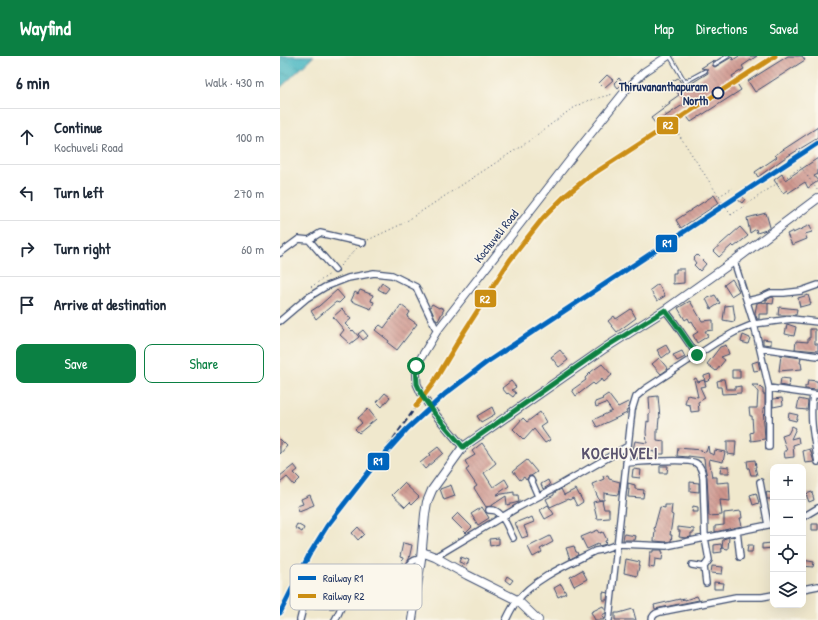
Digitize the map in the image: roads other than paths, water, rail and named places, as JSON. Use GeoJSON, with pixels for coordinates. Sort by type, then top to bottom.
{"type":"FeatureCollection","features":[{"type":"Feature","properties":{"kind":"main road"},"geometry":{"type":"LineString","coordinates":[[420,564],[427,502],[432,490],[463,447],[604,348],[665,310],[734,261],[818,198]]}},
{"type":"Feature","properties":{"kind":"main road"},"geometry":{"type":"LineString","coordinates":[[421,555],[435,557],[517,600],[538,620]]}},
{"type":"Feature","properties":{"kind":"main road"},"geometry":{"type":"LineString","coordinates":[[412,620],[413,610]]}},
{"type":"Feature","properties":{"kind":"street","name":"Kochuveli Road"},"geometry":{"type":"LineString","coordinates":[[463,447],[435,414],[423,397],[417,384],[416,366],[437,331],[625,91],[644,72],[669,56]]}},
{"type":"Feature","properties":{"kind":"street"},"geometry":{"type":"LineString","coordinates":[[280,253],[299,239],[309,240],[320,233],[363,243]]}},
{"type":"Feature","properties":{"kind":"street"},"geometry":{"type":"LineString","coordinates":[[309,240],[336,270]]}},
{"type":"Feature","properties":{"kind":"street"},"geometry":{"type":"LineString","coordinates":[[734,261],[754,324],[769,388],[769,447]]}},
{"type":"Feature","properties":{"kind":"street"},"geometry":{"type":"LineString","coordinates":[[280,321],[311,296],[325,287],[348,278],[374,273],[392,275],[416,286],[437,331]]}},
{"type":"Feature","properties":{"kind":"street"},"geometry":{"type":"LineString","coordinates":[[747,301],[760,298],[771,293],[801,291],[818,285]]}},
{"type":"Feature","properties":{"kind":"street"},"geometry":{"type":"LineString","coordinates":[[665,310],[697,355]]}},
{"type":"Feature","properties":{"kind":"street"},"geometry":{"type":"LineString","coordinates":[[609,620],[632,410],[636,397],[645,389],[697,355],[735,332],[754,324],[792,319],[818,322]]}},
{"type":"Feature","properties":{"kind":"street"},"geometry":{"type":"LineString","coordinates":[[760,348],[818,356]]}},
{"type":"Feature","properties":{"kind":"street"},"geometry":{"type":"LineString","coordinates":[[769,388],[816,395],[811,403],[811,416],[817,446],[818,462]]}},
{"type":"Feature","properties":{"kind":"street"},"geometry":{"type":"LineString","coordinates":[[435,557],[538,496],[628,446]]}},
{"type":"Feature","properties":{"kind":"street"},"geometry":{"type":"LineString","coordinates":[[626,463],[688,461],[695,462],[700,467],[703,477],[705,538],[709,560],[704,567],[706,583]]}},
{"type":"Feature","properties":{"kind":"street"},"geometry":{"type":"LineString","coordinates":[[531,480],[538,496]]}},
{"type":"Feature","properties":{"kind":"street"},"geometry":{"type":"LineString","coordinates":[[506,620],[517,600],[530,587],[545,577],[595,551],[618,544],[666,546],[770,525],[760,482]]}},
{"type":"Feature","properties":{"kind":"street"},"geometry":{"type":"LineString","coordinates":[[806,515],[818,508]]}},
{"type":"Feature","properties":{"kind":"street"},"geometry":{"type":"LineString","coordinates":[[489,510],[496,511],[505,520],[513,538]]}},
{"type":"Feature","properties":{"kind":"street"},"geometry":{"type":"LineString","coordinates":[[738,531],[740,557]]}},
{"type":"Feature","properties":{"kind":"street"},"geometry":{"type":"LineString","coordinates":[[411,564],[421,555]]}},
{"type":"Feature","properties":{"kind":"street"},"geometry":{"type":"LineString","coordinates":[[692,565],[704,567]]}},
{"type":"Feature","properties":{"kind":"street"},"geometry":{"type":"LineString","coordinates":[[806,589],[818,586]]}},
{"type":"Feature","properties":{"kind":"street"},"geometry":{"type":"LineString","coordinates":[[652,620],[652,617],[655,614],[660,612],[736,597],[770,596]]}},
{"type":"Feature","properties":{"kind":"street"},"geometry":{"type":"LineString","coordinates":[[300,620],[302,610]]}},
{"type":"Feature","properties":{"kind":"street"},"geometry":{"type":"LineString","coordinates":[[335,620],[340,610]]}},
{"type":"Feature","properties":{"kind":"lane"},"geometry":{"type":"LineString","coordinates":[[669,56],[685,82],[705,71]]}},
{"type":"Feature","properties":{"kind":"lane"},"geometry":{"type":"LineString","coordinates":[[715,64],[728,56]]}},
{"type":"Feature","properties":{"kind":"water"},"geometry":{"type":"Polygon","coordinates":[[[280,56],[314,56],[280,88],[280,56]]]}},
{"type":"Feature","properties":{"kind":"railway"},"geometry":{"type":"LineString","coordinates":[[372,468],[434,382],[510,260],[543,218],[565,196],[587,178],[775,56]]}},
{"type":"Feature","properties":{"kind":"rail line","name":"R2"},"geometry":{"type":"LineString","coordinates":[[416,406],[434,382],[510,260],[543,218],[565,196],[587,178],[775,56]]}},
{"type":"Feature","properties":{"kind":"rail line","name":"R1"},"geometry":{"type":"LineString","coordinates":[[304,564],[327,526],[372,468],[407,429],[445,394],[487,362],[818,143]]}},
{"type":"Feature","properties":{"kind":"rail line","name":"R1"},"geometry":{"type":"LineString","coordinates":[[280,613],[290,593]]}},
{"type":"Feature","properties":{"kind":"place","name":"Thiruvananthapuram North"},"geometry":{"type":"Point","coordinates":[718,93]}},
{"type":"Feature","properties":{"kind":"district","name":"KOCHUVELI"},"geometry":{"type":"Point","coordinates":[620,453]}}]}
